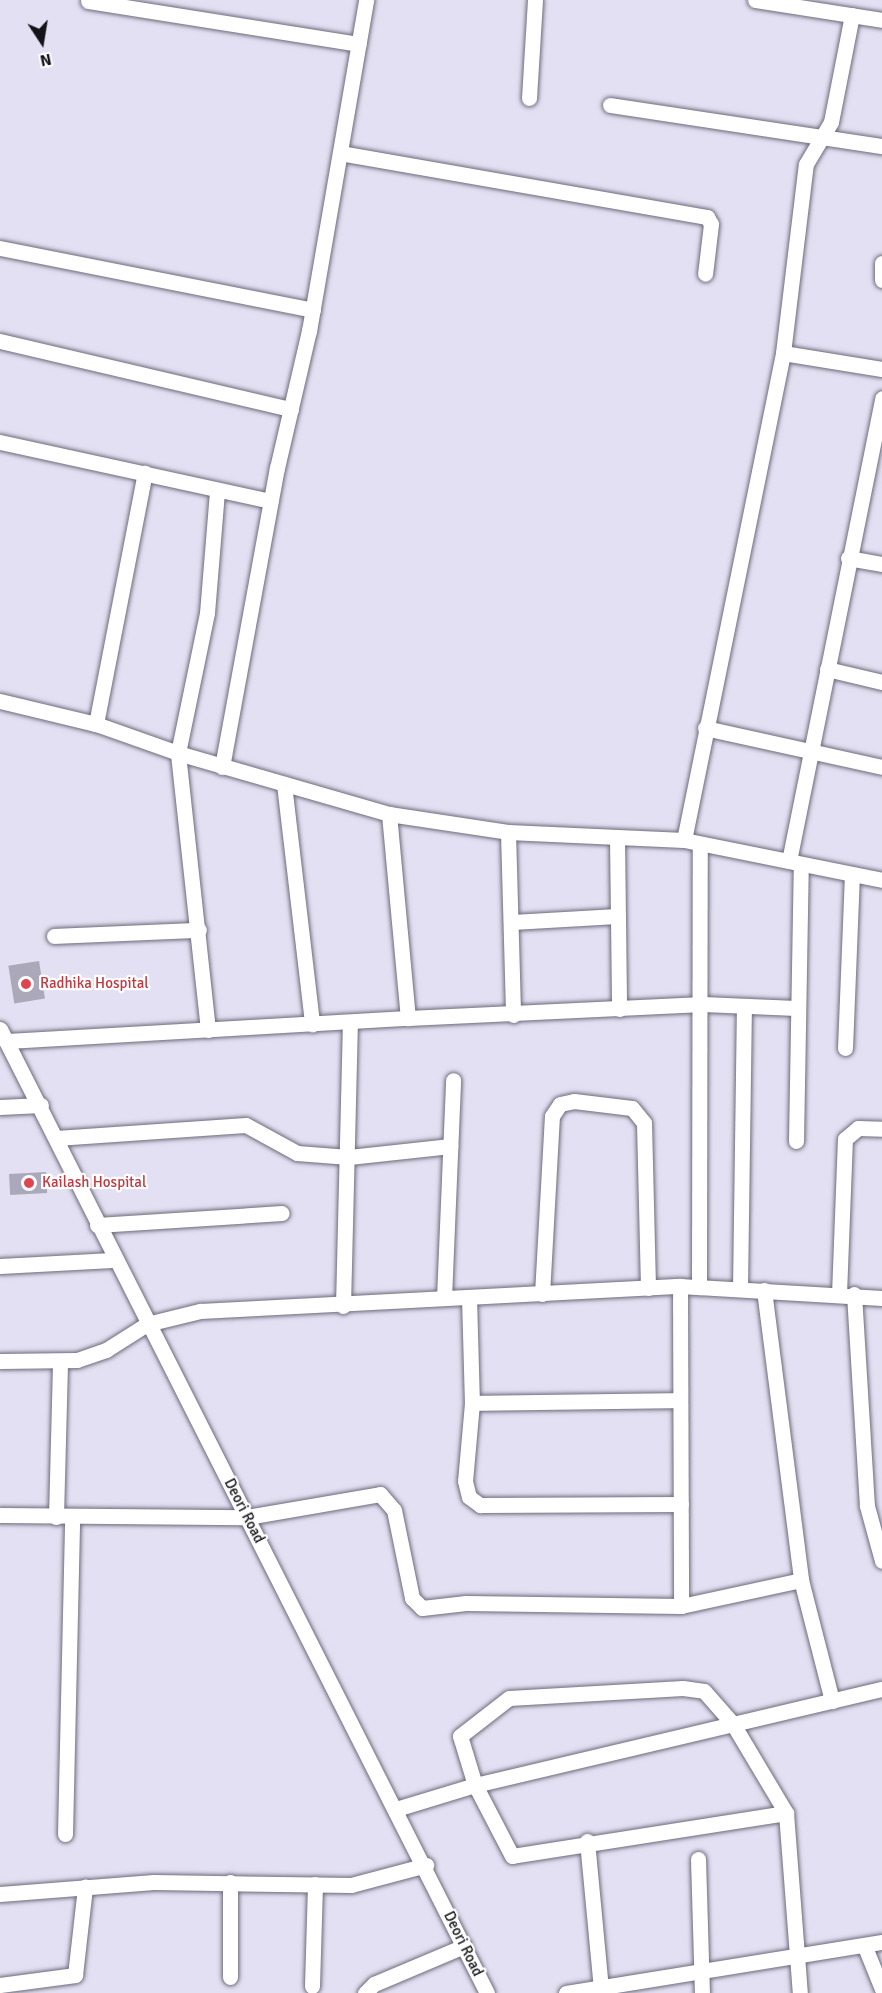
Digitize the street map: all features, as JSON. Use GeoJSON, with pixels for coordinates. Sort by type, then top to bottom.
{"type":"FeatureCollection","features":[{"type":"Feature","properties":{"kind":"street"},"geometry":{"type":"LineString","coordinates":[[222,766],[271,501],[313,310],[366,0]]}},
{"type":"Feature","properties":{"kind":"street"},"geometry":{"type":"LineString","coordinates":[[529,98],[535,0]]}},
{"type":"Feature","properties":{"kind":"street"},"geometry":{"type":"LineString","coordinates":[[755,0],[799,3],[882,20]]}},
{"type":"Feature","properties":{"kind":"street"},"geometry":{"type":"LineString","coordinates":[[88,1],[125,3],[359,44]]}},
{"type":"Feature","properties":{"kind":"street"},"geometry":{"type":"LineString","coordinates":[[684,840],[783,353],[806,165],[831,122],[852,15]]}},
{"type":"Feature","properties":{"kind":"street"},"geometry":{"type":"LineString","coordinates":[[609,105],[820,140],[882,146]]}},
{"type":"Feature","properties":{"kind":"street"},"geometry":{"type":"LineString","coordinates":[[340,153],[707,217],[711,224],[705,274]]}},
{"type":"Feature","properties":{"kind":"street"},"geometry":{"type":"LineString","coordinates":[[0,248],[313,310]]}},
{"type":"Feature","properties":{"kind":"street"},"geometry":{"type":"LineString","coordinates":[[882,263],[882,280]]}},
{"type":"Feature","properties":{"kind":"street"},"geometry":{"type":"LineString","coordinates":[[0,341],[291,409]]}},
{"type":"Feature","properties":{"kind":"street"},"geometry":{"type":"LineString","coordinates":[[783,353],[882,369]]}},
{"type":"Feature","properties":{"kind":"street"},"geometry":{"type":"LineString","coordinates":[[795,1141],[795,862],[848,558],[875,464],[882,398]]}},
{"type":"Feature","properties":{"kind":"street"},"geometry":{"type":"LineString","coordinates":[[0,442],[271,501]]}},
{"type":"Feature","properties":{"kind":"street"},"geometry":{"type":"LineString","coordinates":[[96,724],[145,474]]}},
{"type":"Feature","properties":{"kind":"street"},"geometry":{"type":"LineString","coordinates":[[208,1029],[178,753],[207,613],[217,491]]}},
{"type":"Feature","properties":{"kind":"street"},"geometry":{"type":"LineString","coordinates":[[848,558],[882,564]]}},
{"type":"Feature","properties":{"kind":"street"},"geometry":{"type":"LineString","coordinates":[[827,669],[882,682]]}},
{"type":"Feature","properties":{"kind":"street"},"geometry":{"type":"LineString","coordinates":[[0,701],[96,724],[178,753],[389,814],[508,832],[684,840],[882,880]]}},
{"type":"Feature","properties":{"kind":"street"},"geometry":{"type":"LineString","coordinates":[[705,728],[882,767]]}},
{"type":"Feature","properties":{"kind":"street"},"geometry":{"type":"LineString","coordinates":[[285,784],[312,1024]]}},
{"type":"Feature","properties":{"kind":"street"},"geometry":{"type":"LineString","coordinates":[[389,814],[408,1018]]}},
{"type":"Feature","properties":{"kind":"street"},"geometry":{"type":"LineString","coordinates":[[508,832],[513,1015]]}},
{"type":"Feature","properties":{"kind":"street"},"geometry":{"type":"LineString","coordinates":[[617,837],[619,1009]]}},
{"type":"Feature","properties":{"kind":"street"},"geometry":{"type":"LineString","coordinates":[[699,1287],[703,1004],[700,844]]}},
{"type":"Feature","properties":{"kind":"street"},"geometry":{"type":"LineString","coordinates":[[844,1048],[852,874]]}},
{"type":"Feature","properties":{"kind":"street"},"geometry":{"type":"LineString","coordinates":[[511,922],[618,916]]}},
{"type":"Feature","properties":{"kind":"street"},"geometry":{"type":"LineString","coordinates":[[54,936],[199,930]]}},
{"type":"Feature","properties":{"kind":"street"},"geometry":{"type":"LineString","coordinates":[[3,1035],[350,1023],[408,1018],[513,1015],[703,1004],[796,1008]]}},
{"type":"Feature","properties":{"kind":"street"},"geometry":{"type":"LineString","coordinates":[[740,1289],[744,1006]]}},
{"type":"Feature","properties":{"kind":"street"},"geometry":{"type":"LineString","coordinates":[[343,1306],[349,1157],[350,1023]]}},
{"type":"Feature","properties":{"kind":"street","name":"Deori Road"},"geometry":{"type":"LineString","coordinates":[[3,1035],[41,1105],[112,1260],[426,1865],[487,1993]]}},
{"type":"Feature","properties":{"kind":"street"},"geometry":{"type":"LineString","coordinates":[[444,1298],[453,1080]]}},
{"type":"Feature","properties":{"kind":"street"},"geometry":{"type":"LineString","coordinates":[[542,1293],[552,1116],[561,1104],[574,1101],[632,1108],[644,1123],[648,1288]]}},
{"type":"Feature","properties":{"kind":"street"},"geometry":{"type":"LineString","coordinates":[[0,1107],[41,1105]]}},
{"type":"Feature","properties":{"kind":"street"},"geometry":{"type":"LineString","coordinates":[[56,1138],[246,1125],[287,1150],[349,1157],[450,1146]]}},
{"type":"Feature","properties":{"kind":"street"},"geometry":{"type":"LineString","coordinates":[[882,1129],[858,1128],[845,1139],[846,1294],[867,1506],[882,1561]]}},
{"type":"Feature","properties":{"kind":"street"},"geometry":{"type":"LineString","coordinates":[[97,1225],[282,1213]]}},
{"type":"Feature","properties":{"kind":"street"},"geometry":{"type":"LineString","coordinates":[[0,1266],[112,1260]]}},
{"type":"Feature","properties":{"kind":"street"},"geometry":{"type":"LineString","coordinates":[[680,1286],[681,1606]]}},
{"type":"Feature","properties":{"kind":"street"},"geometry":{"type":"LineString","coordinates":[[0,1361],[60,1360],[106,1350],[147,1324],[200,1311],[343,1306],[444,1298],[680,1286],[846,1294],[882,1298]]}},
{"type":"Feature","properties":{"kind":"street"},"geometry":{"type":"LineString","coordinates":[[764,1290],[801,1580],[832,1701]]}},
{"type":"Feature","properties":{"kind":"street"},"geometry":{"type":"LineString","coordinates":[[469,1297],[472,1404],[465,1481],[469,1497],[480,1505],[681,1504]]}},
{"type":"Feature","properties":{"kind":"street"},"geometry":{"type":"LineString","coordinates":[[56,1517],[60,1360]]}},
{"type":"Feature","properties":{"kind":"street"},"geometry":{"type":"LineString","coordinates":[[472,1404],[680,1400]]}},
{"type":"Feature","properties":{"kind":"street"},"geometry":{"type":"LineString","coordinates":[[0,1515],[247,1517],[380,1494],[394,1510],[412,1598],[422,1608],[466,1603],[681,1606],[801,1580]]}},
{"type":"Feature","properties":{"kind":"street"},"geometry":{"type":"LineString","coordinates":[[65,1834],[72,1517]]}},
{"type":"Feature","properties":{"kind":"street"},"geometry":{"type":"LineString","coordinates":[[786,1813],[587,1841],[512,1856],[475,1785],[460,1736],[509,1698],[683,1688],[704,1691],[733,1724],[786,1813],[800,1993]]}},
{"type":"Feature","properties":{"kind":"street"},"geometry":{"type":"LineString","coordinates":[[396,1809],[475,1785],[882,1689]]}},
{"type":"Feature","properties":{"kind":"street"},"geometry":{"type":"LineString","coordinates":[[587,1841],[601,1988]]}},
{"type":"Feature","properties":{"kind":"street"},"geometry":{"type":"LineString","coordinates":[[698,1859],[702,1993]]}},
{"type":"Feature","properties":{"kind":"street"},"geometry":{"type":"LineString","coordinates":[[0,1894],[85,1887],[230,1882],[315,1884],[372,1882],[426,1865]]}},
{"type":"Feature","properties":{"kind":"street"},"geometry":{"type":"LineString","coordinates":[[230,1882],[230,1977]]}},
{"type":"Feature","properties":{"kind":"street"},"geometry":{"type":"LineString","coordinates":[[312,1986],[315,1884]]}},
{"type":"Feature","properties":{"kind":"street"},"geometry":{"type":"LineString","coordinates":[[0,1985],[75,1975],[85,1887]]}},
{"type":"Feature","properties":{"kind":"street"},"geometry":{"type":"LineString","coordinates":[[566,1993],[701,1975],[865,1947],[882,1942]]}},
{"type":"Feature","properties":{"kind":"street"},"geometry":{"type":"LineString","coordinates":[[365,1993],[374,1984],[464,1946]]}},
{"type":"Feature","properties":{"kind":"street"},"geometry":{"type":"LineString","coordinates":[[865,1947],[882,1989]]}},
{"type":"Feature","properties":{"kind":"building"},"geometry":{"type":"Polygon","coordinates":[[[39,961],[45,999],[14,1003],[8,966],[39,961]]]}},
{"type":"Feature","properties":{"kind":"building"},"geometry":{"type":"Polygon","coordinates":[[[46,1172],[47,1193],[10,1195],[9,1174],[46,1172]]]}},
{"type":"Feature","properties":{"kind":"place","name":"Radhika Hospital"},"geometry":{"type":"Point","coordinates":[26,984]}},
{"type":"Feature","properties":{"kind":"place","name":"Kailash Hospital"},"geometry":{"type":"Point","coordinates":[29,1183]}}]}
